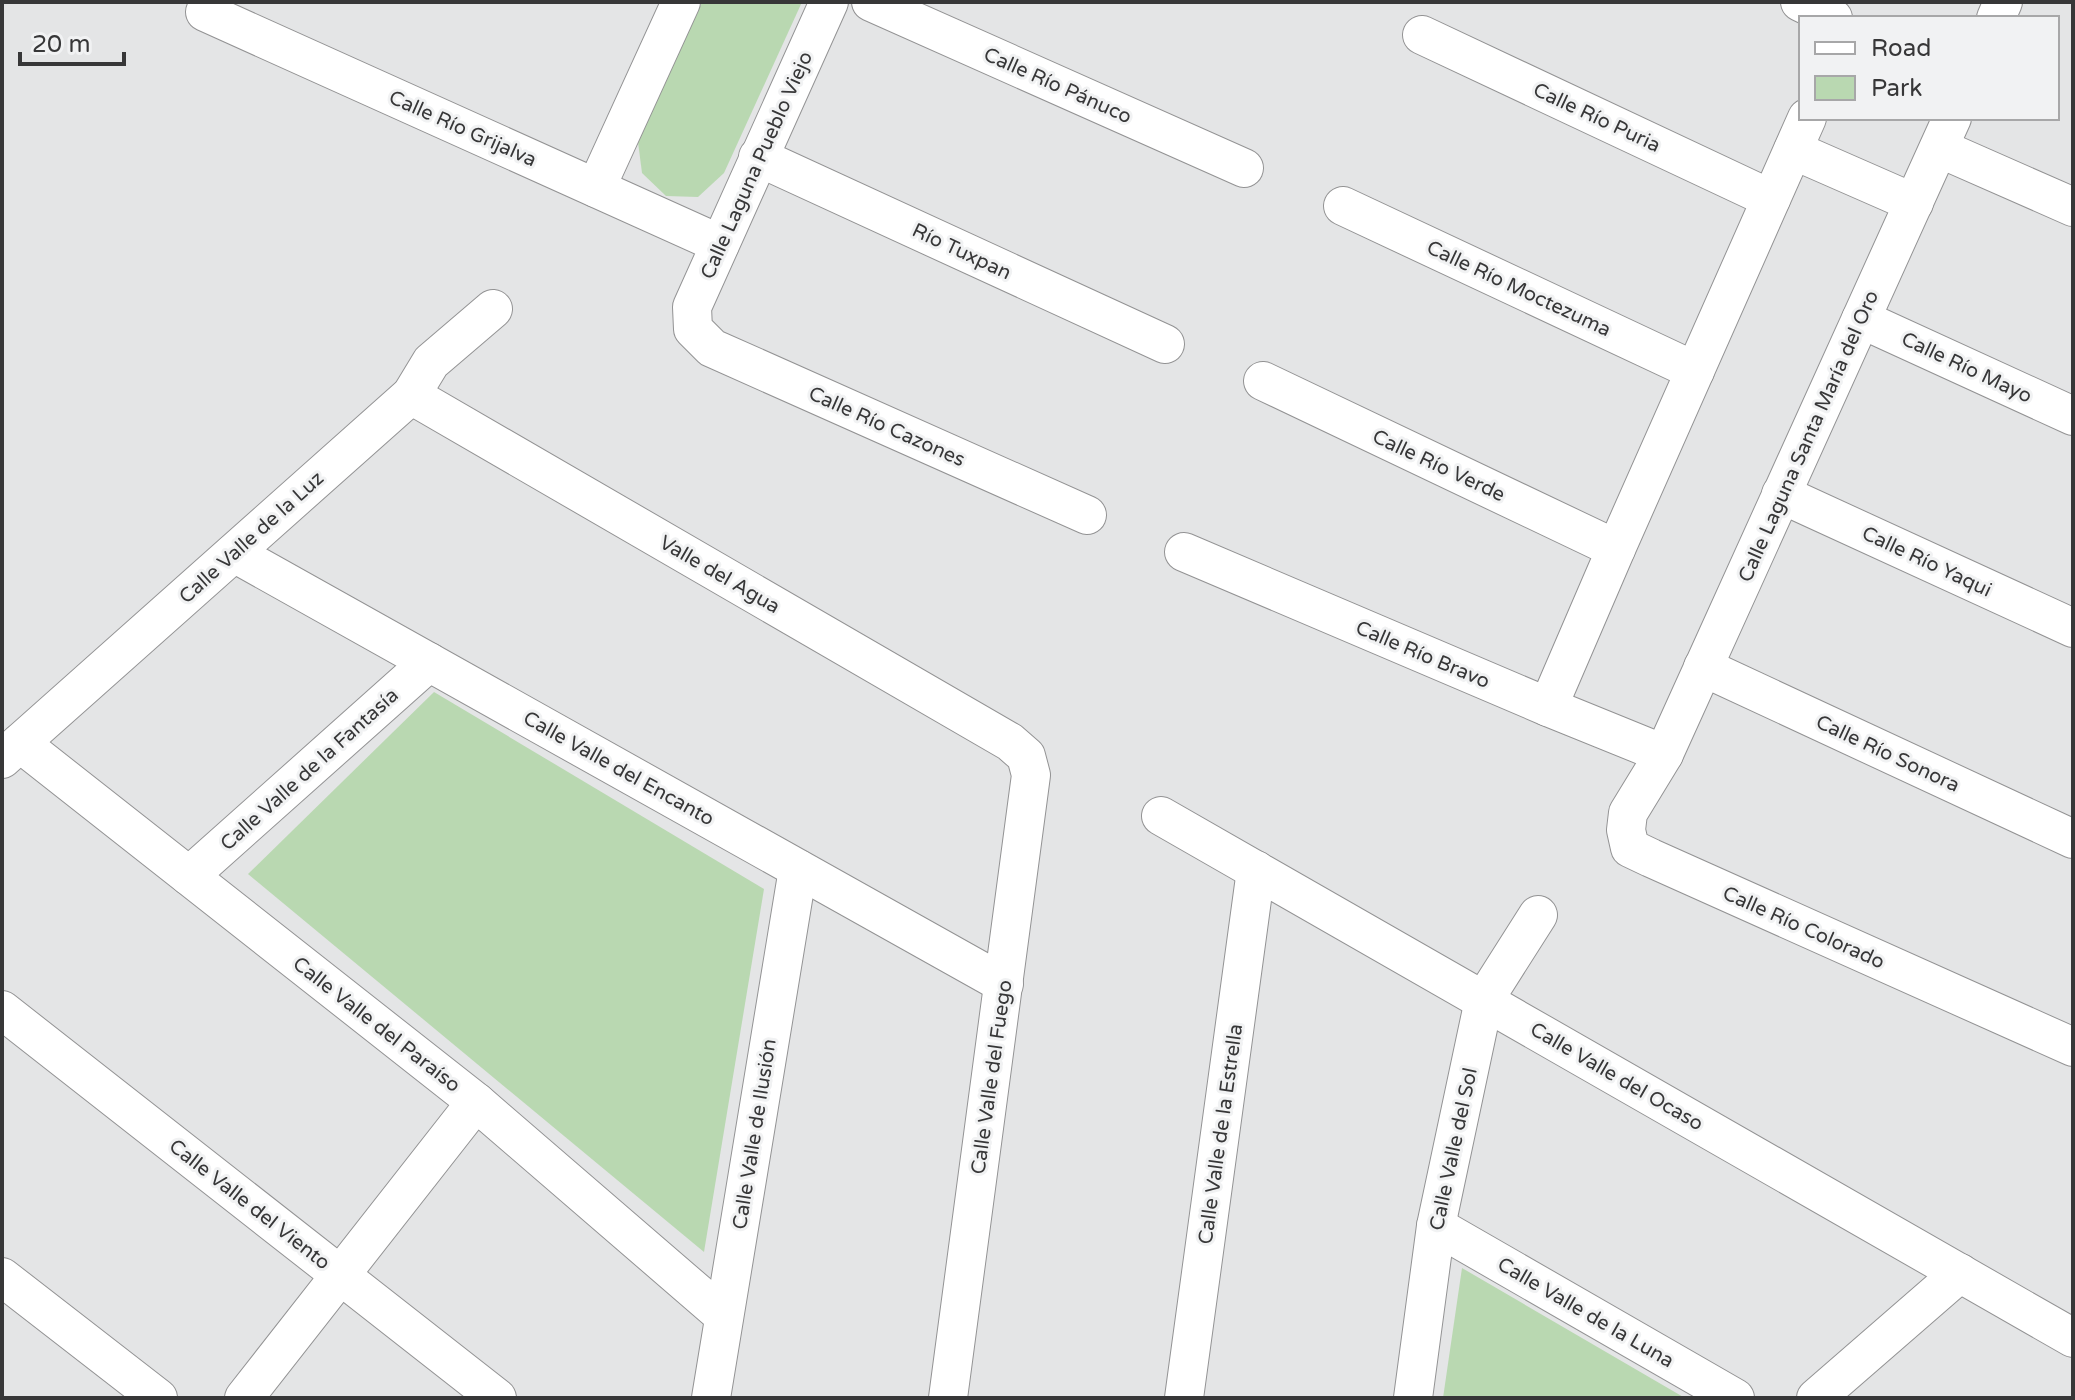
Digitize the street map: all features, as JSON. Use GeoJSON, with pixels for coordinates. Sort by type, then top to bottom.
{"type":"FeatureCollection","features":[{"type":"Feature","properties":{"kind":"street","name":"Calle Laguna Pueblo Viejo"},"geometry":{"type":"LineString","coordinates":[[693,329],[692,307],[829,2]]}},
{"type":"Feature","properties":{"kind":"street","name":"Calle Río Pánuco"},"geometry":{"type":"LineString","coordinates":[[871,2],[1244,168]]}},
{"type":"Feature","properties":{"kind":"street"},"geometry":{"type":"LineString","coordinates":[[1800,2],[1829,16]]}},
{"type":"Feature","properties":{"kind":"street"},"geometry":{"type":"LineString","coordinates":[[596,188],[675,4]]}},
{"type":"Feature","properties":{"kind":"street","name":"Calle Río Grijalva"},"geometry":{"type":"LineString","coordinates":[[205,12],[720,244]]}},
{"type":"Feature","properties":{"kind":"street","name":"Calle Río Puria"},"geometry":{"type":"LineString","coordinates":[[1422,35],[1771,199]]}},
{"type":"Feature","properties":{"kind":"street"},"geometry":{"type":"LineString","coordinates":[[1945,133],[2073,207]]}},
{"type":"Feature","properties":{"kind":"street","name":"Calle Laguna Santa María del Oro"},"geometry":{"type":"LineString","coordinates":[[1664,754],[1945,133]]}},
{"type":"Feature","properties":{"kind":"street"},"geometry":{"type":"LineString","coordinates":[[1548,707],[1800,134],[1914,203]]}},
{"type":"Feature","properties":{"kind":"street","name":"Río Tuxpan"},"geometry":{"type":"LineString","coordinates":[[758,157],[1165,344]]}},
{"type":"Feature","properties":{"kind":"street","name":"Calle Río Moctezuma"},"geometry":{"type":"LineString","coordinates":[[1343,206],[1695,371]]}},
{"type":"Feature","properties":{"kind":"street","name":"Calle Valle de la Luz"},"geometry":{"type":"LineString","coordinates":[[11,751],[411,395],[431,362],[493,309]]}},
{"type":"Feature","properties":{"kind":"street","name":"Calle Río Mayo"},"geometry":{"type":"LineString","coordinates":[[1861,319],[2073,416]]}},
{"type":"Feature","properties":{"kind":"street","name":"Calle Río Cazones"},"geometry":{"type":"LineString","coordinates":[[693,329],[712,348],[1087,515]]}},
{"type":"Feature","properties":{"kind":"street","name":"Calle Río Verde"},"geometry":{"type":"LineString","coordinates":[[1263,381],[1616,549]]}},
{"type":"Feature","properties":{"kind":"street","name":"Valle del Agua"},"geometry":{"type":"LineString","coordinates":[[411,395],[1010,742],[1026,756]]}},
{"type":"Feature","properties":{"kind":"street","name":"Calle Río Yaqui"},"geometry":{"type":"LineString","coordinates":[[1781,494],[2073,628]]}},
{"type":"Feature","properties":{"kind":"street","name":"Calle Río Bravo"},"geometry":{"type":"LineString","coordinates":[[1184,552],[1664,754]]}},
{"type":"Feature","properties":{"kind":"street","name":"Calle Valle del Encanto"},"geometry":{"type":"LineString","coordinates":[[234,553],[1004,984]]}},
{"type":"Feature","properties":{"kind":"street","name":"Calle Valle de la Fantasía"},"geometry":{"type":"LineString","coordinates":[[189,876],[429,662]]}},
{"type":"Feature","properties":{"kind":"street","name":"Calle Río Sonora"},"geometry":{"type":"LineString","coordinates":[[1703,667],[2073,839]]}},
{"type":"Feature","properties":{"kind":"street","name":"Calle Valle del Paraíso"},"geometry":{"type":"LineString","coordinates":[[11,751],[189,876],[476,1102],[724,1316]]}},
{"type":"Feature","properties":{"kind":"street","name":"Calle Río Colorado"},"geometry":{"type":"LineString","coordinates":[[1664,754],[1628,813],[1626,830],[1630,848],[2073,1047]]}},
{"type":"Feature","properties":{"kind":"street","name":"Calle Valle del Fuego"},"geometry":{"type":"LineString","coordinates":[[948,1398],[1031,775],[1026,756]]}},
{"type":"Feature","properties":{"kind":"street","name":"Calle Valle del Ocaso"},"geometry":{"type":"LineString","coordinates":[[1161,816],[2073,1338]]}},
{"type":"Feature","properties":{"kind":"street","name":"Calle Valle de Ilusión"},"geometry":{"type":"LineString","coordinates":[[711,1398],[798,869]]}},
{"type":"Feature","properties":{"kind":"street","name":"Calle Valle de la Estrella"},"geometry":{"type":"LineString","coordinates":[[1184,1398],[1256,870]]}},
{"type":"Feature","properties":{"kind":"street","name":"Calle Valle del Sol"},"geometry":{"type":"LineString","coordinates":[[1413,1398],[1436,1226],[1484,1000],[1538,915]]}},
{"type":"Feature","properties":{"kind":"street","name":"Calle Valle del Viento"},"geometry":{"type":"LineString","coordinates":[[2,1010],[497,1398]]}},
{"type":"Feature","properties":{"kind":"street"},"geometry":{"type":"LineString","coordinates":[[244,1398],[476,1102]]}},
{"type":"Feature","properties":{"kind":"street","name":"Calle Valle de la Luna"},"geometry":{"type":"LineString","coordinates":[[1436,1226],[1735,1398]]}},
{"type":"Feature","properties":{"kind":"street"},"geometry":{"type":"LineString","coordinates":[[1816,1398],[1960,1273]]}},
{"type":"Feature","properties":{"kind":"street"},"geometry":{"type":"LineString","coordinates":[[2,1277],[158,1398]]}},
{"type":"Feature","properties":{"kind":"green space"},"geometry":{"type":"Polygon","coordinates":[[[702,2],[802,2],[724,173],[698,197],[666,196],[642,173],[638,142],[702,2]]]}},
{"type":"Feature","properties":{"kind":"green space"},"geometry":{"type":"Polygon","coordinates":[[[434,692],[764,889],[704,1252],[248,874],[434,692]]]}},
{"type":"Feature","properties":{"kind":"green space"},"geometry":{"type":"Polygon","coordinates":[[[1462,1268],[1685,1398],[1443,1398],[1462,1268]]]}}]}
